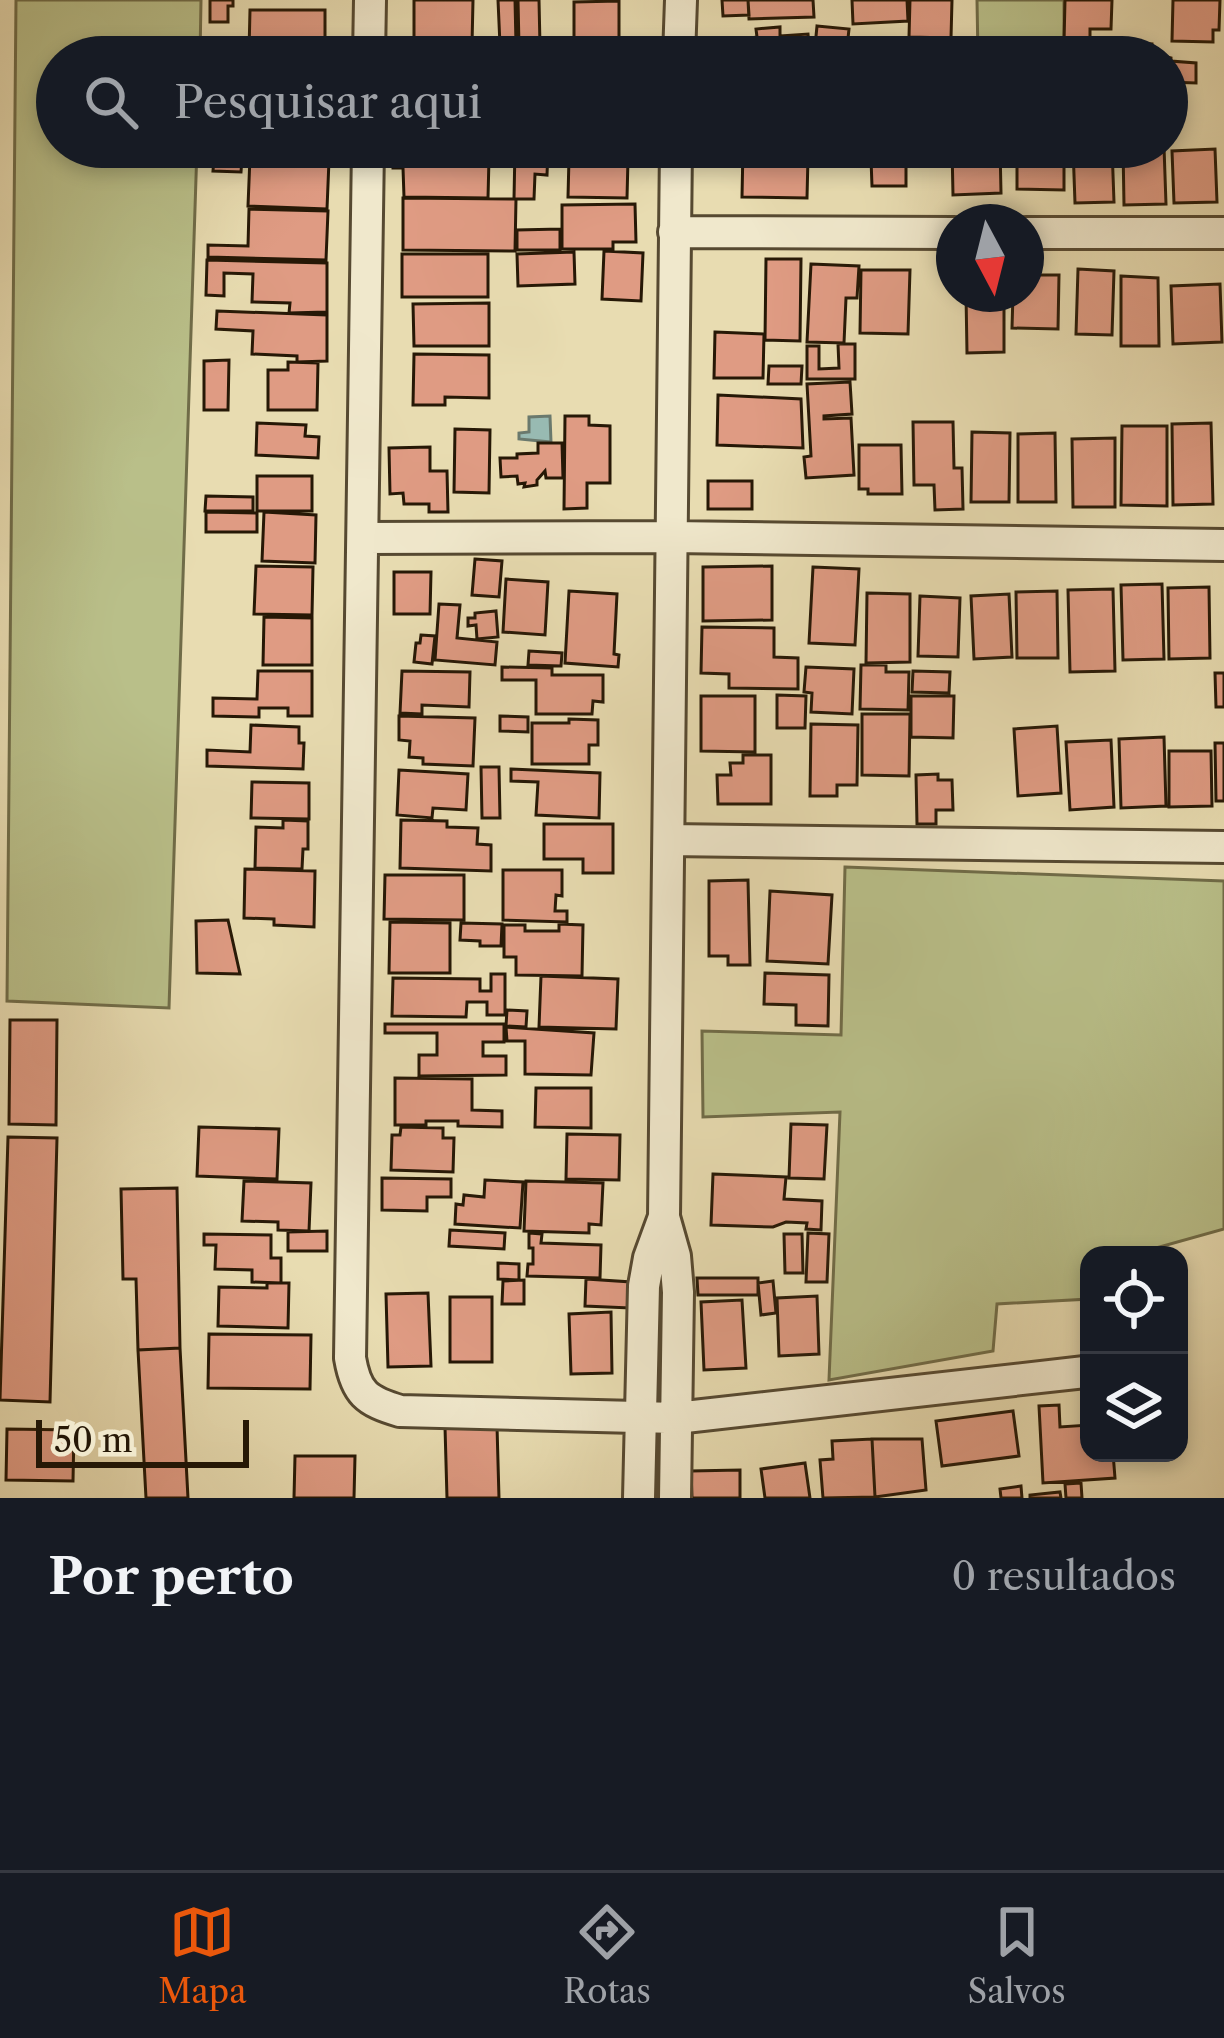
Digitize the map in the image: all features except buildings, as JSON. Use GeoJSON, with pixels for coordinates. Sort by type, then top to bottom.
{"type":"FeatureCollection","features":[{"type":"Feature","properties":{"kind":"street"},"geometry":{"type":"LineString","coordinates":[[369,36],[370,0]]}},
{"type":"Feature","properties":{"kind":"street"},"geometry":{"type":"LineString","coordinates":[[680,36],[681,0]]}},
{"type":"Feature","properties":{"kind":"street"},"geometry":{"type":"LineString","coordinates":[[368,168],[353,1378],[362,1393],[379,1405],[400,1411],[676,1418],[1080,1373]]}},
{"type":"Feature","properties":{"kind":"street"},"geometry":{"type":"LineString","coordinates":[[675,1498],[678,1292],[675,1256],[664,1217],[676,168]]}},
{"type":"Feature","properties":{"kind":"street"},"geometry":{"type":"LineString","coordinates":[[674,232],[936,233]]}},
{"type":"Feature","properties":{"kind":"street"},"geometry":{"type":"LineString","coordinates":[[1044,233],[1224,233]]}},
{"type":"Feature","properties":{"kind":"street"},"geometry":{"type":"LineString","coordinates":[[363,538],[1224,544]]}},
{"type":"Feature","properties":{"kind":"street"},"geometry":{"type":"LineString","coordinates":[[669,840],[1224,847]]}},
{"type":"Feature","properties":{"kind":"street"},"geometry":{"type":"LineString","coordinates":[[639,1498],[644,1286],[664,1217]]}},
{"type":"Feature","properties":{"kind":"green space"},"geometry":{"type":"Polygon","coordinates":[[[16,0],[201,0],[200,36],[36,36],[36,168],[196,168],[169,1008],[7,1001],[16,0]]]}},
{"type":"Feature","properties":{"kind":"green space"},"geometry":{"type":"Polygon","coordinates":[[[977,0],[1064,0],[1064,36],[978,36],[977,0]]]}},
{"type":"Feature","properties":{"kind":"green space"},"geometry":{"type":"Polygon","coordinates":[[[845,867],[1224,881],[1224,1229],[1163,1246],[1080,1246],[1080,1299],[997,1304],[993,1351],[829,1380],[840,1112],[703,1117],[702,1031],[841,1035],[845,867]]]}},
{"type":"Feature","properties":{"kind":"water"},"geometry":{"type":"Polygon","coordinates":[[[550,416],[551,442],[519,439],[519,433],[529,432],[529,417],[550,416]]]}}]}
